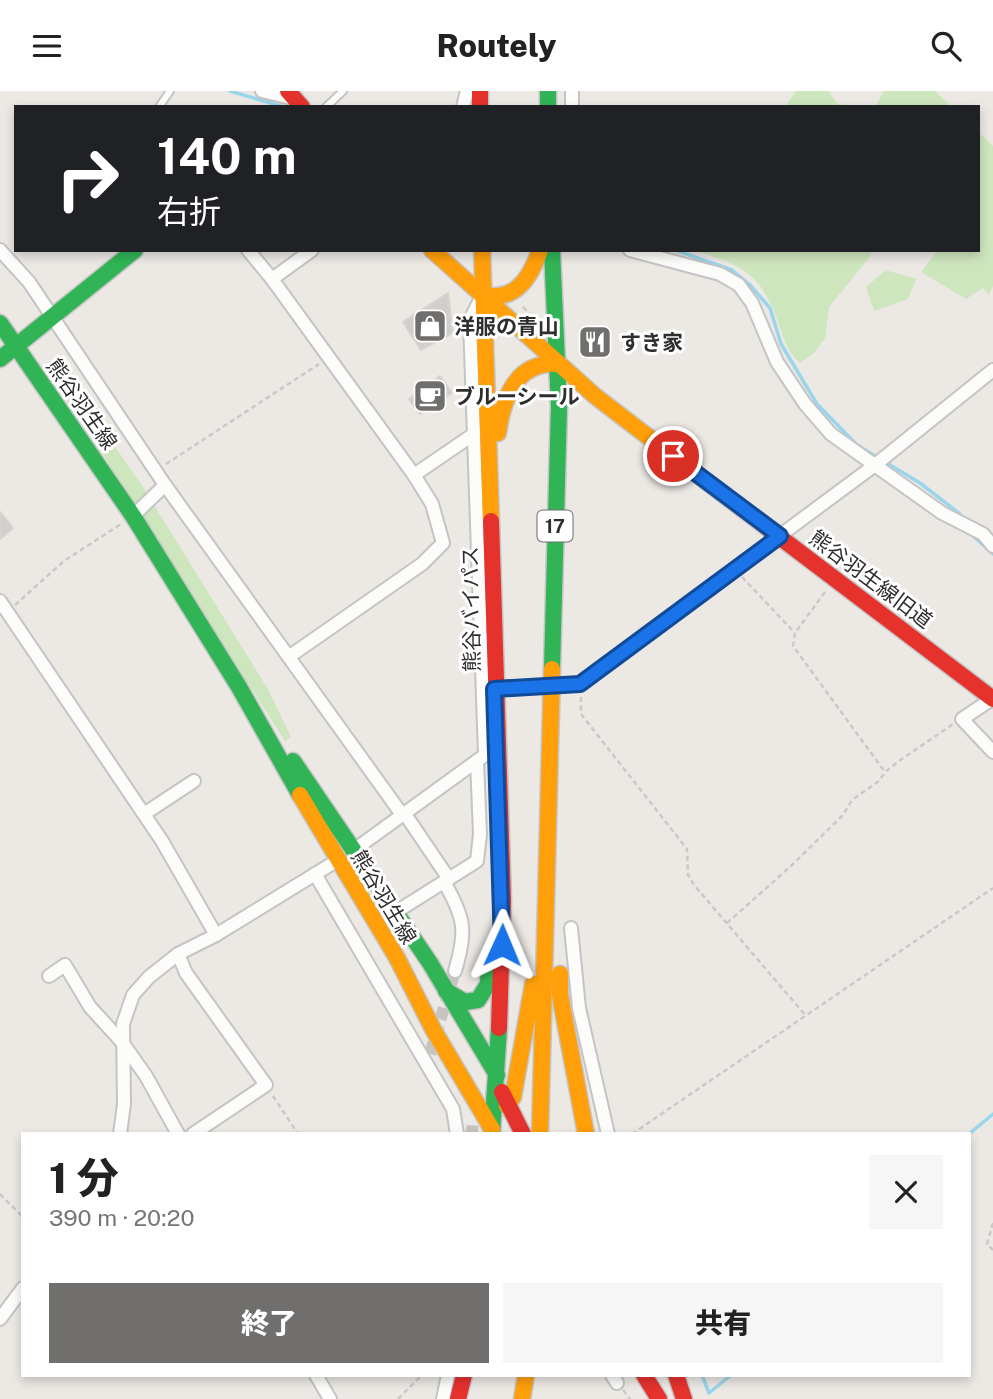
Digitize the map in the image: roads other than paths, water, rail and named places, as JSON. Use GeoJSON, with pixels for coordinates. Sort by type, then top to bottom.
{"type":"FeatureCollection","features":[{"type":"Feature","properties":{"kind":"main road"},"geometry":{"type":"LineString","coordinates":[[0,359],[132,252]]}},
{"type":"Feature","properties":{"kind":"main road"},"geometry":{"type":"LineString","coordinates":[[434,252],[558,364]]}},
{"type":"Feature","properties":{"kind":"main road","name":"熊谷バイパス"},"geometry":{"type":"LineString","coordinates":[[482,252],[494,689],[503,900],[497,1075]]}},
{"type":"Feature","properties":{"kind":"main road"},"geometry":{"type":"LineString","coordinates":[[482,295],[496,300],[510,295],[527,280],[539,252]]}},
{"type":"Feature","properties":{"kind":"main road","name":"17"},"geometry":{"type":"LineString","coordinates":[[540,1132],[558,364],[552,252]]}},
{"type":"Feature","properties":{"kind":"main road","name":"熊谷羽生線"},"geometry":{"type":"LineString","coordinates":[[0,323],[133,516],[239,687],[396,912],[497,1075]]}},
{"type":"Feature","properties":{"kind":"main road"},"geometry":{"type":"LineString","coordinates":[[490,499],[500,414],[509,390],[531,368],[543,363],[558,364]]}},
{"type":"Feature","properties":{"kind":"main road","name":"熊谷羽生線旧道"},"geometry":{"type":"LineString","coordinates":[[558,364],[630,424],[993,699]]}},
{"type":"Feature","properties":{"kind":"main road","name":"熊谷羽生線"},"geometry":{"type":"LineString","coordinates":[[239,687],[256,721],[397,958],[434,1031],[493,1132]]}},
{"type":"Feature","properties":{"kind":"main road"},"geometry":{"type":"LineString","coordinates":[[381,890],[418,978],[521,1132]]}},
{"type":"Feature","properties":{"kind":"main road"},"geometry":{"type":"LineString","coordinates":[[446,991],[465,1002],[478,1000],[483,993],[488,984],[490,933],[503,900]]}},
{"type":"Feature","properties":{"kind":"main road"},"geometry":{"type":"LineString","coordinates":[[547,909],[560,943],[560,995],[586,1132]]}},
{"type":"Feature","properties":{"kind":"main road"},"geometry":{"type":"LineString","coordinates":[[493,1132],[501,1105],[513,1097],[532,987],[546,957]]}},
{"type":"Feature","properties":{"kind":"main road"},"geometry":{"type":"LineString","coordinates":[[497,1075],[501,1105],[516,1132]]}},
{"type":"Feature","properties":{"kind":"main road"},"geometry":{"type":"LineString","coordinates":[[475,1099],[501,1105]]}},
{"type":"Feature","properties":{"kind":"main road"},"geometry":{"type":"LineString","coordinates":[[458,1399],[464,1377]]}},
{"type":"Feature","properties":{"kind":"main road"},"geometry":{"type":"LineString","coordinates":[[509,1399],[512,1377]]}},
{"type":"Feature","properties":{"kind":"main road"},"geometry":{"type":"LineString","coordinates":[[522,1399],[526,1377]]}},
{"type":"Feature","properties":{"kind":"main road"},"geometry":{"type":"LineString","coordinates":[[646,1377],[659,1399]]}},
{"type":"Feature","properties":{"kind":"main road"},"geometry":{"type":"LineString","coordinates":[[663,1377],[674,1399]]}},
{"type":"Feature","properties":{"kind":"main road"},"geometry":{"type":"LineString","coordinates":[[684,1399],[686,1377]]}},
{"type":"Feature","properties":{"kind":"street"},"geometry":{"type":"LineString","coordinates":[[262,91],[295,99]]}},
{"type":"Feature","properties":{"kind":"street"},"geometry":{"type":"LineString","coordinates":[[0,250],[29,282],[165,485],[404,815],[446,880],[464,924],[463,945],[455,971]]}},
{"type":"Feature","properties":{"kind":"street"},"geometry":{"type":"LineString","coordinates":[[250,252],[414,475],[432,504],[443,543],[422,564],[290,656]]}},
{"type":"Feature","properties":{"kind":"street"},"geometry":{"type":"LineString","coordinates":[[272,279],[309,252]]}},
{"type":"Feature","properties":{"kind":"street"},"geometry":{"type":"LineString","coordinates":[[638,252],[720,274],[739,285],[751,303],[777,362],[805,404],[831,434],[908,486],[942,513],[983,534],[993,546]]}},
{"type":"Feature","properties":{"kind":"street"},"geometry":{"type":"LineString","coordinates":[[354,850],[485,755],[470,320],[482,295]]}},
{"type":"Feature","properties":{"kind":"street"},"geometry":{"type":"LineString","coordinates":[[494,689],[580,684],[875,466],[993,370]]}},
{"type":"Feature","properties":{"kind":"street"},"geometry":{"type":"LineString","coordinates":[[414,475],[474,434]]}},
{"type":"Feature","properties":{"kind":"street"},"geometry":{"type":"LineString","coordinates":[[133,516],[165,485]]}},
{"type":"Feature","properties":{"kind":"street"},"geometry":{"type":"LineString","coordinates":[[4,606],[144,814],[216,935]]}},
{"type":"Feature","properties":{"kind":"street"},"geometry":{"type":"LineString","coordinates":[[993,699],[962,719],[993,752]]}},
{"type":"Feature","properties":{"kind":"street"},"geometry":{"type":"LineString","coordinates":[[396,912],[477,861],[480,834],[477,761]]}},
{"type":"Feature","properties":{"kind":"street"},"geometry":{"type":"LineString","coordinates":[[144,814],[194,781]]}},
{"type":"Feature","properties":{"kind":"street"},"geometry":{"type":"LineString","coordinates":[[120,1132],[124,1104],[123,1024],[133,995],[149,977],[178,954],[216,935],[338,860]]}},
{"type":"Feature","properties":{"kind":"street"},"geometry":{"type":"LineString","coordinates":[[315,874],[453,1109],[457,1132]]}},
{"type":"Feature","properties":{"kind":"street"},"geometry":{"type":"LineString","coordinates":[[571,928],[574,973],[608,1132]]}},
{"type":"Feature","properties":{"kind":"street"},"geometry":{"type":"LineString","coordinates":[[353,940],[377,966],[461,1106],[466,1132]]}},
{"type":"Feature","properties":{"kind":"street"},"geometry":{"type":"LineString","coordinates":[[178,954],[186,973],[266,1085],[196,1132]]}},
{"type":"Feature","properties":{"kind":"street"},"geometry":{"type":"LineString","coordinates":[[49,976],[65,965],[90,1007],[122,1042],[177,1132]]}},
{"type":"Feature","properties":{"kind":"street"},"geometry":{"type":"LineString","coordinates":[[589,1053],[584,1063],[601,1132]]}},
{"type":"Feature","properties":{"kind":"street"},"geometry":{"type":"LineString","coordinates":[[0,1319],[21,1291]]}},
{"type":"Feature","properties":{"kind":"street"},"geometry":{"type":"LineString","coordinates":[[317,1377],[330,1399]]}},
{"type":"Feature","properties":{"kind":"street"},"geometry":{"type":"LineString","coordinates":[[443,1399],[448,1377]]}},
{"type":"Feature","properties":{"kind":"street"},"geometry":{"type":"LineString","coordinates":[[686,1377],[697,1399]]}},
{"type":"Feature","properties":{"kind":"lane"},"geometry":{"type":"LineString","coordinates":[[328,105],[343,91]]}},
{"type":"Feature","properties":{"kind":"waterway"},"geometry":{"type":"LineString","coordinates":[[230,91],[277,105]]}},
{"type":"Feature","properties":{"kind":"waterway"},"geometry":{"type":"LineString","coordinates":[[681,252],[732,270],[750,285],[770,308],[781,344],[817,404],[857,445],[920,483],[960,514],[958,517]]}},
{"type":"Feature","properties":{"kind":"waterway"},"geometry":{"type":"LineString","coordinates":[[969,532],[993,554]]}},
{"type":"Feature","properties":{"kind":"waterway"},"geometry":{"type":"LineString","coordinates":[[971,1132],[993,1114]]}},
{"type":"Feature","properties":{"kind":"waterway"},"geometry":{"type":"LineString","coordinates":[[703,1377],[709,1393],[729,1377]]}},
{"type":"Feature","properties":{"kind":"tunnel"},"geometry":{"type":"LineString","coordinates":[[430,1054],[455,971]]}},
{"type":"Feature","properties":{"kind":"tunnel"},"geometry":{"type":"LineString","coordinates":[[466,1131],[480,1132]]}},
{"type":"Feature","properties":{"kind":"place","name":"洋服の青山"},"geometry":{"type":"Point","coordinates":[430,326]}},
{"type":"Feature","properties":{"kind":"place","name":"すき家"},"geometry":{"type":"Point","coordinates":[595,342]}},
{"type":"Feature","properties":{"kind":"place","name":"ブルーシール"},"geometry":{"type":"Point","coordinates":[430,396]}}]}
